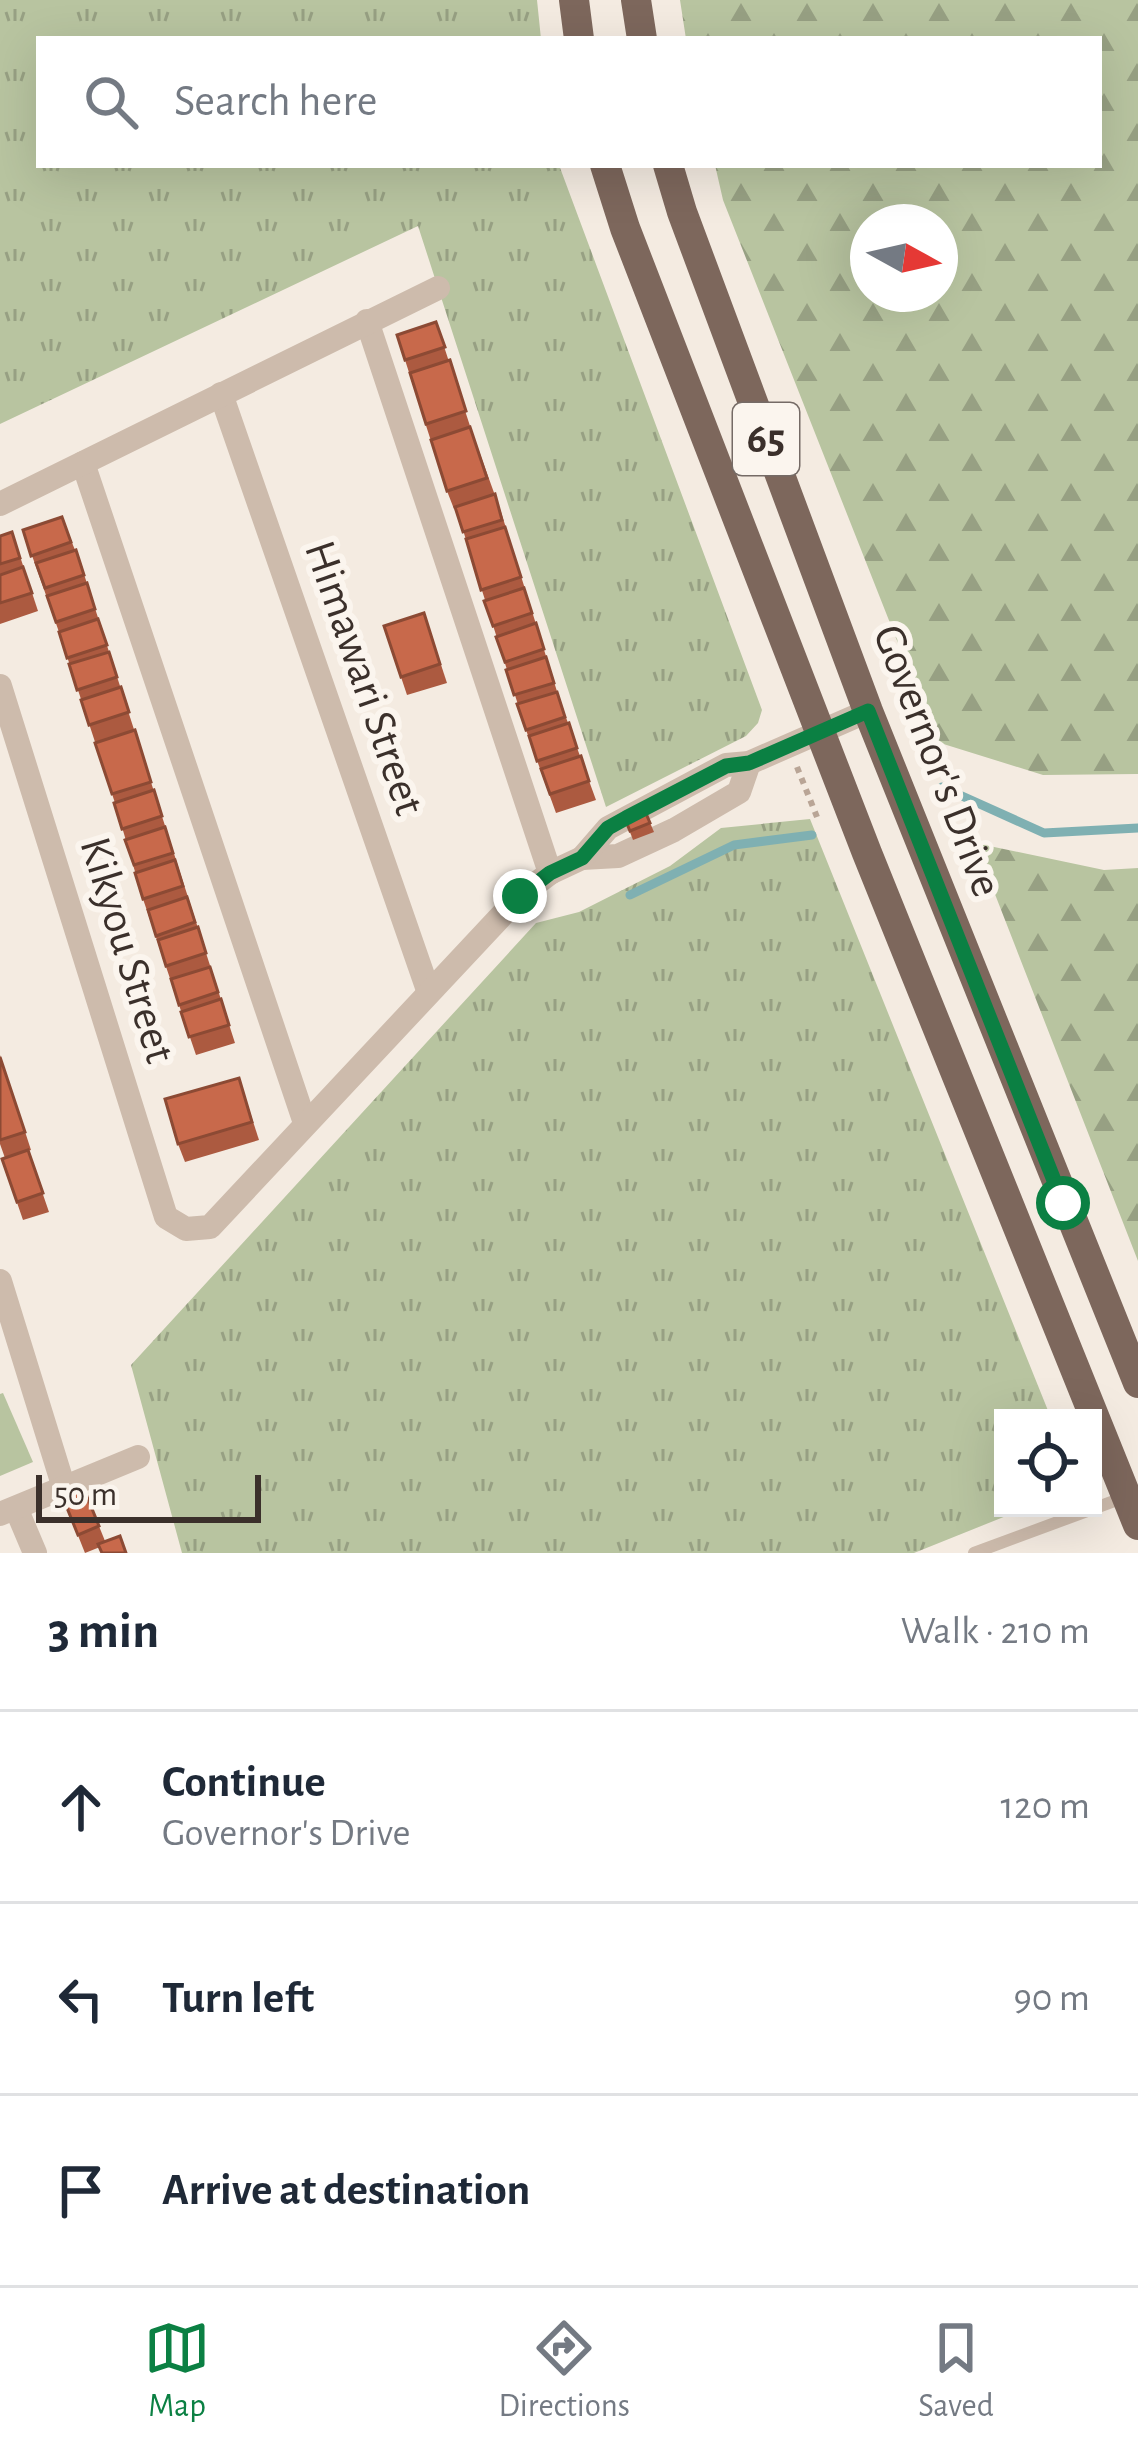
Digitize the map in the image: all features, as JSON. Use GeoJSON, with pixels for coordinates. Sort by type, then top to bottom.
{"type":"FeatureCollection","features":[{"type":"Feature","properties":{"kind":"main road"},"geometry":{"type":"LineString","coordinates":[[574,0],[579,36]]}},
{"type":"Feature","properties":{"kind":"main road"},"geometry":{"type":"LineString","coordinates":[[636,0],[642,36]]}},
{"type":"Feature","properties":{"kind":"main road","name":"65"},"geometry":{"type":"LineString","coordinates":[[605,168],[820,732],[1134,1505]]}},
{"type":"Feature","properties":{"kind":"main road","name":"Governor's Drive"},"geometry":{"type":"LineString","coordinates":[[669,168],[868,711],[1138,1383]]}},
{"type":"Feature","properties":{"kind":"street"},"geometry":{"type":"LineString","coordinates":[[0,504],[438,288]]}},
{"type":"Feature","properties":{"kind":"street"},"geometry":{"type":"LineString","coordinates":[[367,321],[550,873]]}},
{"type":"Feature","properties":{"kind":"street","name":"Himawari Street"},"geometry":{"type":"LineString","coordinates":[[221,394],[428,990]]}},
{"type":"Feature","properties":{"kind":"street"},"geometry":{"type":"LineString","coordinates":[[82,463],[305,1123],[520,896],[550,873],[582,858],[608,828],[726,766],[749,763],[868,711]]}},
{"type":"Feature","properties":{"kind":"street","name":"Kikyou Street"},"geometry":{"type":"LineString","coordinates":[[0,686],[166,1217],[186,1229],[210,1228],[305,1123]]}},
{"type":"Feature","properties":{"kind":"street"},"geometry":{"type":"LineString","coordinates":[[0,1281],[64,1488]]}},
{"type":"Feature","properties":{"kind":"street"},"geometry":{"type":"LineString","coordinates":[[35,1553],[8,1511],[138,1457]]}},
{"type":"Feature","properties":{"kind":"lane"},"geometry":{"type":"LineString","coordinates":[[974,1553],[1134,1505]]}},
{"type":"Feature","properties":{"kind":"path"},"geometry":{"type":"LineString","coordinates":[[795,764],[817,818]]}},
{"type":"Feature","properties":{"kind":"green space"},"geometry":{"type":"Polygon","coordinates":[[[0,0],[537,0],[541,36],[36,36],[36,168],[560,168],[762,710],[758,723],[746,736],[606,807],[418,226],[0,424],[0,0]]]}},
{"type":"Feature","properties":{"kind":"green space"},"geometry":{"type":"Polygon","coordinates":[[[680,0],[1138,0],[1138,774],[1043,775],[937,742],[723,200],[716,168],[1102,168],[1102,36],[686,36],[680,0]]]}},
{"type":"Feature","properties":{"kind":"green space"},"geometry":{"type":"Polygon","coordinates":[[[810,819],[1047,1409],[994,1409],[994,1517],[1004,1517],[914,1553],[182,1553],[131,1365],[536,923],[579,912],[670,866],[721,828],[810,819]]]}},
{"type":"Feature","properties":{"kind":"green space"},"geometry":{"type":"Polygon","coordinates":[[[975,843],[1104,870],[1138,868],[1138,1261],[975,843]]]}},
{"type":"Feature","properties":{"kind":"green space"},"geometry":{"type":"Polygon","coordinates":[[[0,1394],[33,1462],[0,1476],[0,1394]]]}},
{"type":"Feature","properties":{"kind":"building"},"geometry":{"type":"Polygon","coordinates":[[[436,322],[445,347],[405,360],[397,335],[436,322]]]}},
{"type":"Feature","properties":{"kind":"building"},"geometry":{"type":"Polygon","coordinates":[[[450,360],[466,411],[426,424],[410,373],[450,360]]]}},
{"type":"Feature","properties":{"kind":"building"},"geometry":{"type":"Polygon","coordinates":[[[470,427],[487,478],[447,491],[431,440],[470,427]]]}},
{"type":"Feature","properties":{"kind":"building"},"geometry":{"type":"Polygon","coordinates":[[[495,494],[502,520],[463,532],[455,507],[495,494]]]}},
{"type":"Feature","properties":{"kind":"building"},"geometry":{"type":"Polygon","coordinates":[[[62,517],[71,542],[31,556],[23,530],[62,517]]]}},
{"type":"Feature","properties":{"kind":"building"},"geometry":{"type":"Polygon","coordinates":[[[505,527],[521,577],[481,590],[466,539],[505,527]]]}},
{"type":"Feature","properties":{"kind":"building"},"geometry":{"type":"Polygon","coordinates":[[[12,532],[20,558],[0,564],[0,536],[12,532]]]}},
{"type":"Feature","properties":{"kind":"building"},"geometry":{"type":"Polygon","coordinates":[[[76,550],[84,575],[45,588],[36,563],[76,550]]]}},
{"type":"Feature","properties":{"kind":"building"},"geometry":{"type":"Polygon","coordinates":[[[23,567],[32,593],[0,603],[0,575],[23,567]]]}},
{"type":"Feature","properties":{"kind":"building"},"geometry":{"type":"Polygon","coordinates":[[[87,583],[95,609],[56,622],[47,596],[87,583]]]}},
{"type":"Feature","properties":{"kind":"building"},"geometry":{"type":"Polygon","coordinates":[[[524,588],[532,613],[493,626],[484,601],[524,588]]]}},
{"type":"Feature","properties":{"kind":"building"},"geometry":{"type":"Polygon","coordinates":[[[424,613],[440,664],[401,677],[384,626],[424,613]]]}},
{"type":"Feature","properties":{"kind":"building"},"geometry":{"type":"Polygon","coordinates":[[[98,619],[107,645],[67,658],[59,632],[98,619]]]}},
{"type":"Feature","properties":{"kind":"building"},"geometry":{"type":"Polygon","coordinates":[[[536,623],[544,649],[505,662],[496,637],[536,623]]]}},
{"type":"Feature","properties":{"kind":"building"},"geometry":{"type":"Polygon","coordinates":[[[109,652],[117,677],[77,690],[69,664],[109,652]]]}},
{"type":"Feature","properties":{"kind":"building"},"geometry":{"type":"Polygon","coordinates":[[[546,657],[554,683],[514,695],[506,670],[546,657]]]}},
{"type":"Feature","properties":{"kind":"building"},"geometry":{"type":"Polygon","coordinates":[[[121,687],[129,712],[89,725],[81,700],[121,687]]]}},
{"type":"Feature","properties":{"kind":"building"},"geometry":{"type":"Polygon","coordinates":[[[557,692],[565,717],[526,730],[517,704],[557,692]]]}},
{"type":"Feature","properties":{"kind":"building"},"geometry":{"type":"Polygon","coordinates":[[[569,723],[577,748],[537,761],[529,736],[569,723]]]}},
{"type":"Feature","properties":{"kind":"building"},"geometry":{"type":"Polygon","coordinates":[[[135,730],[151,782],[112,794],[95,743],[135,730]]]}},
{"type":"Feature","properties":{"kind":"building"},"geometry":{"type":"Polygon","coordinates":[[[581,756],[589,781],[550,794],[541,769],[581,756]]]}},
{"type":"Feature","properties":{"kind":"building"},"geometry":{"type":"Polygon","coordinates":[[[154,790],[162,816],[122,829],[114,803],[154,790]]]}},
{"type":"Feature","properties":{"kind":"building"},"geometry":{"type":"Polygon","coordinates":[[[645,811],[650,823],[630,831],[625,819],[645,811]]]}},
{"type":"Feature","properties":{"kind":"building"},"geometry":{"type":"Polygon","coordinates":[[[165,827],[173,853],[134,865],[125,840],[165,827]]]}},
{"type":"Feature","properties":{"kind":"building"},"geometry":{"type":"Polygon","coordinates":[[[175,860],[183,886],[143,899],[135,873],[175,860]]]}},
{"type":"Feature","properties":{"kind":"building"},"geometry":{"type":"Polygon","coordinates":[[[187,897],[195,922],[156,936],[148,910],[187,897]]]}},
{"type":"Feature","properties":{"kind":"building"},"geometry":{"type":"Polygon","coordinates":[[[198,927],[206,953],[166,966],[158,940],[198,927]]]}},
{"type":"Feature","properties":{"kind":"building"},"geometry":{"type":"Polygon","coordinates":[[[210,967],[218,992],[179,1005],[171,979],[210,967]]]}},
{"type":"Feature","properties":{"kind":"building"},"geometry":{"type":"Polygon","coordinates":[[[221,999],[229,1025],[189,1037],[181,1012],[221,999]]]}},
{"type":"Feature","properties":{"kind":"building"},"geometry":{"type":"Polygon","coordinates":[[[0,1057],[25,1132],[0,1140],[0,1057]]]}},
{"type":"Feature","properties":{"kind":"building"},"geometry":{"type":"Polygon","coordinates":[[[239,1078],[252,1122],[178,1144],[165,1099],[239,1078]]]}},
{"type":"Feature","properties":{"kind":"building"},"geometry":{"type":"Polygon","coordinates":[[[28,1150],[43,1193],[17,1202],[2,1159],[28,1150]]]}},
{"type":"Feature","properties":{"kind":"building"},"geometry":{"type":"Polygon","coordinates":[[[84,1489],[99,1526],[78,1535],[63,1498],[84,1489]]]}},
{"type":"Feature","properties":{"kind":"building"},"geometry":{"type":"Polygon","coordinates":[[[120,1536],[126,1553],[102,1553],[98,1544],[120,1536]]]}},
{"type":"Feature","properties":{"kind":"waterway"},"geometry":{"type":"LineString","coordinates":[[942,787],[1044,833],[1138,828]]}},
{"type":"Feature","properties":{"kind":"waterway"},"geometry":{"type":"LineString","coordinates":[[630,895],[734,845],[812,835]]}},
{"type":"Feature","properties":{"kind":"route"},"geometry":{"type":"LineString","coordinates":[[520,896],[550,873],[582,858],[608,828],[626,818],[726,766],[749,763],[868,711],[1063,1203]]}}]}
